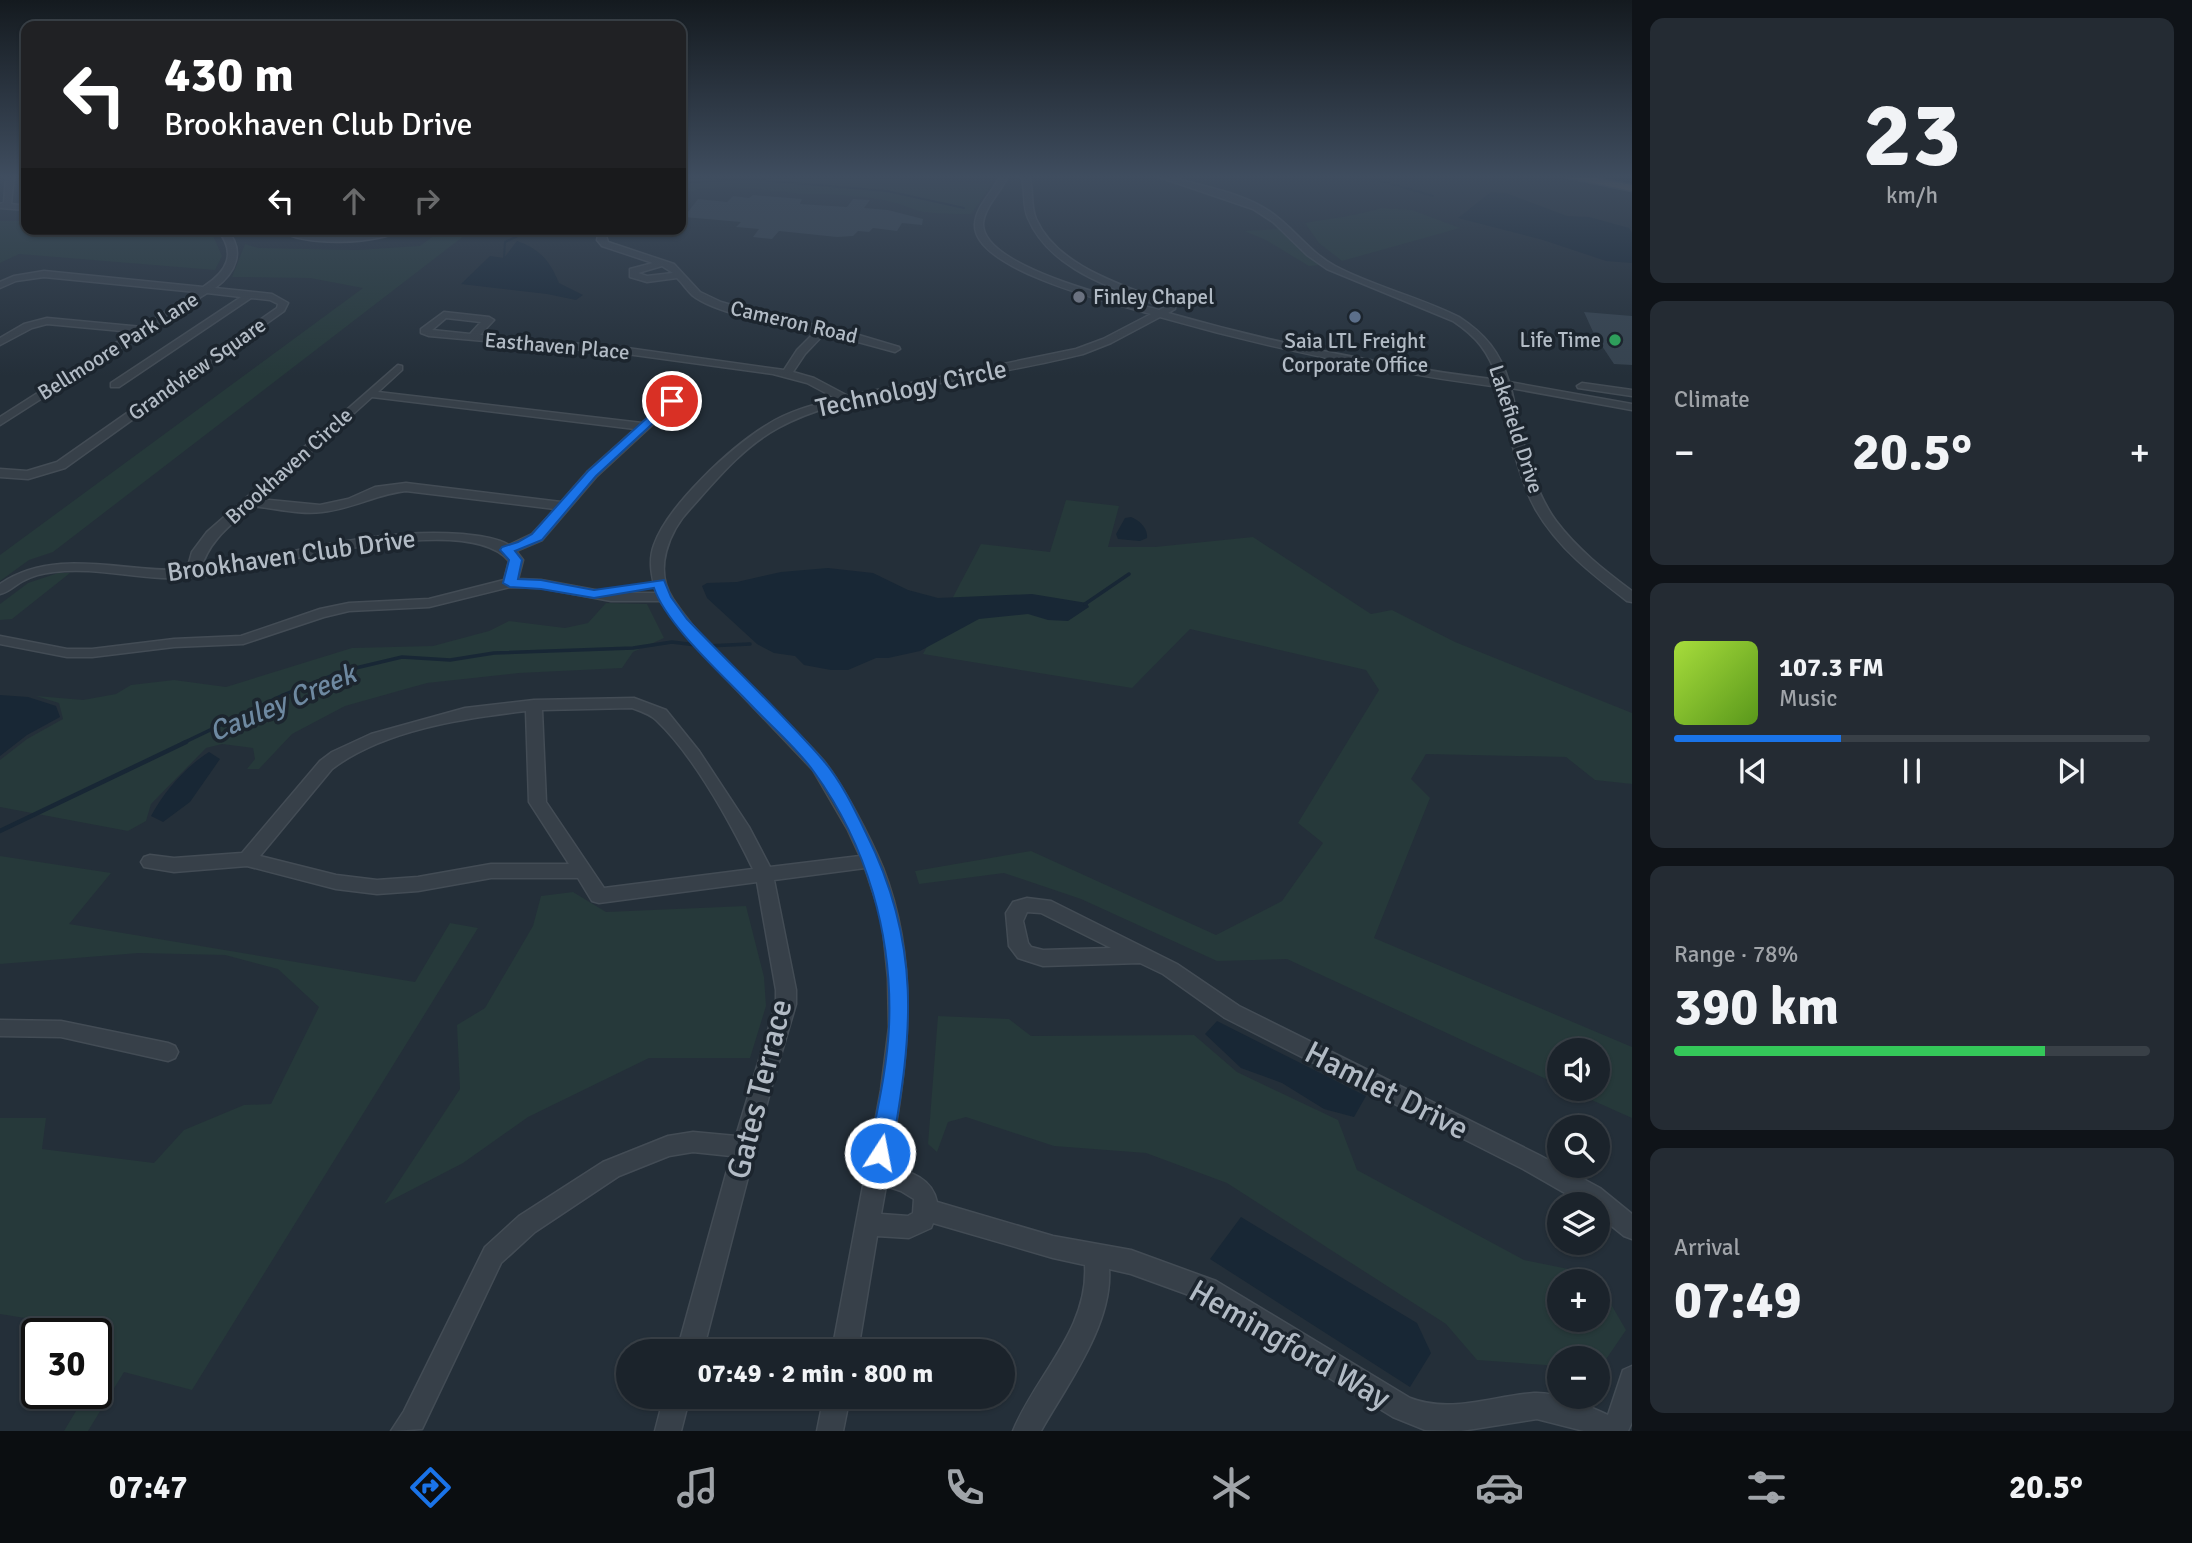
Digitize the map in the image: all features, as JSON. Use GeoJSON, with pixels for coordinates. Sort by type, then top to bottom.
{"type":"FeatureCollection","features":[{"type":"Feature","properties":{"kind":"street","name":"Bellmoore Park Lane"},"geometry":{"type":"LineString","coordinates":[[0,422],[205,291],[228,272],[235,253],[232,243]]}},
{"type":"Feature","properties":{"kind":"street","name":"Cameron Road"},"geometry":{"type":"LineString","coordinates":[[604,243],[664,263],[680,275],[697,294],[718,304],[895,349]]}},
{"type":"Feature","properties":{"kind":"street"},"geometry":{"type":"LineString","coordinates":[[989,243],[996,252],[1047,279],[1166,310],[1292,349],[1377,366],[1632,393]]}},
{"type":"Feature","properties":{"kind":"street"},"geometry":{"type":"LineString","coordinates":[[1049,243],[1084,270],[1166,310]]}},
{"type":"Feature","properties":{"kind":"street","name":"Lakefield Drive"},"geometry":{"type":"LineString","coordinates":[[1298,243],[1327,265],[1455,319],[1487,344],[1517,417],[1535,495],[1551,523],[1581,556],[1632,598]]}},
{"type":"Feature","properties":{"kind":"street"},"geometry":{"type":"LineString","coordinates":[[664,263],[633,271],[633,275],[647,279],[680,275]]}},
{"type":"Feature","properties":{"kind":"street","name":"Grandview Square"},"geometry":{"type":"LineString","coordinates":[[0,285],[14,279],[44,274],[272,298],[283,303],[281,309],[61,465],[28,475],[0,473]]}},
{"type":"Feature","properties":{"kind":"street"},"geometry":{"type":"LineString","coordinates":[[115,385],[247,297]]}},
{"type":"Feature","properties":{"kind":"street","name":"Technology Circle"},"geometry":{"type":"LineString","coordinates":[[662,590],[657,567],[660,546],[674,519],[733,455],[772,426],[803,412],[845,399],[1063,356],[1107,341],[1166,310]]}},
{"type":"Feature","properties":{"kind":"street","name":"Easthaven Place"},"geometry":{"type":"LineString","coordinates":[[472,338],[489,320],[455,314],[444,315],[425,331],[472,338],[627,351],[788,373],[826,385],[845,399]]}},
{"type":"Feature","properties":{"kind":"street"},"geometry":{"type":"LineString","coordinates":[[0,342],[28,326],[47,321],[144,330]]}},
{"type":"Feature","properties":{"kind":"street"},"geometry":{"type":"LineString","coordinates":[[788,373],[801,352],[824,329]]}},
{"type":"Feature","properties":{"kind":"street","name":"Brookhaven Circle"},"geometry":{"type":"LineString","coordinates":[[194,573],[198,552],[205,541],[398,368]]}},
{"type":"Feature","properties":{"kind":"street"},"geometry":{"type":"LineString","coordinates":[[1502,380],[1632,407]]}},
{"type":"Feature","properties":{"kind":"street"},"geometry":{"type":"LineString","coordinates":[[370,394],[642,426]]}},
{"type":"Feature","properties":{"kind":"street"},"geometry":{"type":"LineString","coordinates":[[510,583],[516,560],[506,550],[537,537],[562,506],[642,426],[672,401]]}},
{"type":"Feature","properties":{"kind":"street"},"geometry":{"type":"LineString","coordinates":[[250,502],[320,509],[352,502],[379,490],[405,487],[562,506]]}},
{"type":"Feature","properties":{"kind":"street","name":"Brookhaven Club Drive"},"geometry":{"type":"LineString","coordinates":[[0,590],[24,575],[70,565],[153,575],[194,573],[384,537],[447,536],[491,542],[506,550]]}},
{"type":"Feature","properties":{"kind":"street"},"geometry":{"type":"LineString","coordinates":[[0,640],[66,653],[92,653],[174,643],[243,640],[320,613],[349,607],[429,603],[510,583],[541,584],[594,594],[662,590],[702,645],[818,766],[843,803],[871,861],[891,919],[899,990],[899,1027],[892,1090],[847,1339]]}},
{"type":"Feature","properties":{"kind":"street","name":"Gates Terrace"},"geometry":{"type":"LineString","coordinates":[[534,705],[634,703],[660,715],[693,755],[743,831],[764,873],[786,990],[786,1004],[693,1339]]}},
{"type":"Feature","properties":{"kind":"street"},"geometry":{"type":"LineString","coordinates":[[247,859],[326,765],[338,756],[377,738],[465,713],[534,705],[538,802],[599,896],[871,861]]}},
{"type":"Feature","properties":{"kind":"street"},"geometry":{"type":"LineString","coordinates":[[150,862],[174,865],[247,859],[336,882],[377,887],[418,884],[491,871],[583,872]]}},
{"type":"Feature","properties":{"kind":"street","name":"Hamlet Drive"},"geometry":{"type":"LineString","coordinates":[[1140,955],[1033,957],[1019,946],[1015,913],[1020,907],[1027,905],[1044,906],[1098,931],[1170,969],[1232,1012],[1541,1167],[1592,1196],[1632,1228]]}},
{"type":"Feature","properties":{"kind":"street"},"geometry":{"type":"LineString","coordinates":[[0,1028],[61,1029],[167,1052]]}},
{"type":"Feature","properties":{"kind":"street"},"geometry":{"type":"LineString","coordinates":[[404,1431],[413,1420],[493,1255],[527,1224],[611,1169],[668,1146],[693,1142],[745,1147]]}},
{"type":"Feature","properties":{"kind":"street"},"geometry":{"type":"LineString","coordinates":[[867,1224],[909,1227],[923,1220],[927,1210],[926,1198],[918,1188],[876,1173]]}},
{"type":"Feature","properties":{"kind":"street","name":"Hemingford Way"},"geometry":{"type":"LineString","coordinates":[[927,1210],[1053,1247],[1131,1262],[1207,1289],[1402,1408],[1425,1417],[1460,1418],[1537,1406],[1578,1415],[1614,1431]]}},
{"type":"Feature","properties":{"kind":"street"},"geometry":{"type":"LineString","coordinates":[[1026,1431],[1086,1327],[1098,1284],[1096,1255]]}},
{"type":"Feature","properties":{"kind":"street"},"geometry":{"type":"LineString","coordinates":[[1614,1431],[1623,1412],[1632,1379]]}},
{"type":"Feature","properties":{"kind":"street"},"geometry":{"type":"LineString","coordinates":[[668,1431],[674,1409]]}},
{"type":"Feature","properties":{"kind":"street"},"geometry":{"type":"LineString","coordinates":[[831,1431],[834,1409]]}},
{"type":"Feature","properties":{"kind":"shaded area"},"geometry":{"type":"Polygon","coordinates":[[[0,243],[216,243],[222,256],[215,270],[19,254],[0,263],[0,243]]]}},
{"type":"Feature","properties":{"kind":"shaded area"},"geometry":{"type":"Polygon","coordinates":[[[424,243],[455,243],[53,552],[29,560],[0,581],[0,555],[363,288],[310,278],[232,277],[245,244],[258,248],[357,250],[420,246],[424,243]]]}},
{"type":"Feature","properties":{"kind":"shaded area"},"geometry":{"type":"Polygon","coordinates":[[[1271,243],[1293,243],[1321,265],[1309,266],[1271,243]]]}},
{"type":"Feature","properties":{"kind":"shaded area"},"geometry":{"type":"Polygon","coordinates":[[[1319,243],[1407,243],[1342,261],[1319,243]]]}},
{"type":"Feature","properties":{"kind":"shaded area"},"geometry":{"type":"Polygon","coordinates":[[[1066,500],[1119,506],[1108,547],[1155,547],[1253,537],[1371,614],[1392,610],[1455,642],[1632,713],[1632,784],[1595,780],[1566,757],[1426,754],[1411,779],[1430,798],[1374,938],[1632,1047],[1632,1118],[1594,1101],[1610,1101],[1610,1038],[1547,1038],[1547,1079],[1287,959],[1217,961],[1081,899],[1004,873],[919,884],[915,871],[1031,851],[1216,935],[1282,901],[1323,843],[1298,823],[1379,690],[1366,670],[1190,629],[1132,688],[923,654],[981,544],[1050,552],[1066,500]]]}},
{"type":"Feature","properties":{"kind":"shaded area"},"geometry":{"type":"Polygon","coordinates":[[[58,573],[70,573],[12,619],[0,620],[0,604],[28,583],[58,573]]]}},
{"type":"Feature","properties":{"kind":"shaded area"},"geometry":{"type":"Polygon","coordinates":[[[606,603],[647,604],[664,638],[633,652],[622,668],[519,673],[427,683],[345,706],[292,734],[259,769],[247,769],[255,759],[253,748],[222,744],[206,748],[151,804],[146,821],[128,831],[0,807],[0,760],[27,739],[63,719],[59,703],[36,696],[83,700],[116,694],[131,685],[174,680],[226,687],[352,648],[433,646],[489,631],[509,621],[565,628],[588,623],[606,603]]]}},
{"type":"Feature","properties":{"kind":"shaded area"},"geometry":{"type":"Polygon","coordinates":[[[0,856],[111,873],[69,924],[415,982],[450,923],[478,928],[192,1390],[124,1372],[112,1392],[112,1318],[25,1318],[0,1314],[0,1118],[46,1118],[42,1149],[154,1163],[184,1130],[244,1105],[271,1104],[319,1007],[278,969],[225,955],[139,953],[0,964],[0,856]]]}},
{"type":"Feature","properties":{"kind":"shaded area"},"geometry":{"type":"Polygon","coordinates":[[[573,892],[606,912],[746,906],[764,977],[766,1006],[750,1058],[649,1058],[528,1117],[463,1163],[384,1204],[460,1089],[457,1025],[485,1008],[533,926],[541,896],[573,892]]]}},
{"type":"Feature","properties":{"kind":"shaded area"},"geometry":{"type":"Polygon","coordinates":[[[938,1016],[1009,1019],[1031,1036],[1194,1035],[1237,1072],[1338,1120],[1357,1170],[1524,1260],[1568,1269],[1547,1269],[1547,1332],[1610,1332],[1610,1303],[1626,1330],[1610,1353],[1610,1346],[1547,1346],[1547,1365],[1477,1360],[1446,1324],[1227,1183],[1146,1153],[1054,1146],[966,1117],[948,1122],[937,1152],[928,1144],[938,1016]]]}},
{"type":"Feature","properties":{"kind":"shaded area"},"geometry":{"type":"Polygon","coordinates":[[[77,1409],[101,1409],[88,1431],[64,1431],[77,1409]]]}},
{"type":"Feature","properties":{"kind":"water"},"geometry":{"type":"Polygon","coordinates":[[[516,243],[532,248],[552,268],[559,283],[583,295],[576,300],[461,284],[490,256],[504,258],[516,243]]]}},
{"type":"Feature","properties":{"kind":"water"},"geometry":{"type":"Polygon","coordinates":[[[1551,243],[1632,243],[1632,263],[1606,261],[1551,243]]]}},
{"type":"Feature","properties":{"kind":"water"},"geometry":{"type":"Polygon","coordinates":[[[1131,517],[1143,525],[1147,538],[1140,541],[1118,539],[1116,534],[1125,518],[1131,517]]]}},
{"type":"Feature","properties":{"kind":"water"},"geometry":{"type":"Polygon","coordinates":[[[828,568],[873,573],[908,590],[938,598],[1032,594],[1087,603],[1089,607],[1068,621],[1048,620],[1028,614],[979,619],[920,651],[876,658],[848,670],[831,670],[804,665],[795,656],[774,653],[757,644],[707,598],[702,586],[707,583],[737,582],[781,572],[828,568]]]}},
{"type":"Feature","properties":{"kind":"water"},"geometry":{"type":"Polygon","coordinates":[[[0,695],[28,697],[56,706],[60,717],[27,735],[0,756],[0,695]]]}},
{"type":"Feature","properties":{"kind":"water"},"geometry":{"type":"Polygon","coordinates":[[[209,752],[220,759],[190,802],[163,822],[151,816],[176,781],[209,752]]]}},
{"type":"Feature","properties":{"kind":"water"},"geometry":{"type":"Polygon","coordinates":[[[1217,1021],[1366,1096],[1354,1117],[1324,1109],[1282,1083],[1241,1068],[1205,1034],[1217,1021]]]}},
{"type":"Feature","properties":{"kind":"water"},"geometry":{"type":"Polygon","coordinates":[[[1241,1217],[1417,1323],[1431,1353],[1410,1387],[1210,1259],[1241,1217]]]}},
{"type":"Feature","properties":{"kind":"building","name":"Life Time"},"geometry":{"type":"Polygon","coordinates":[[[1584,312],[1632,316],[1632,365],[1614,364],[1594,334],[1584,312]]]}},
{"type":"Feature","properties":{"kind":"waterway"},"geometry":{"type":"LineString","coordinates":[[504,258],[505,243]]}},
{"type":"Feature","properties":{"kind":"waterway","name":"Cauley Creek"},"geometry":{"type":"LineString","coordinates":[[1085,604],[1129,574]]}},
{"type":"Feature","properties":{"kind":"waterway","name":"Cauley Creek"},"geometry":{"type":"LineString","coordinates":[[183,743],[283,695],[343,671],[402,657],[450,660],[494,653],[633,648],[672,642],[696,645]]}},
{"type":"Feature","properties":{"kind":"waterway","name":"Cauley Creek"},"geometry":{"type":"LineString","coordinates":[[707,646],[750,644]]}},
{"type":"Feature","properties":{"kind":"waterway","name":"Cauley Creek"},"geometry":{"type":"LineString","coordinates":[[0,831],[186,742]]}},
{"type":"Feature","properties":{"kind":"place","name":"Finley Chapel"},"geometry":{"type":"Point","coordinates":[1079,297]}},
{"type":"Feature","properties":{"kind":"place","name":"Saia LTL Freight Corporate Office"},"geometry":{"type":"Point","coordinates":[1355,317]}},
{"type":"Feature","properties":{"kind":"place","name":"Life Time"},"geometry":{"type":"Point","coordinates":[1615,340]}},
{"type":"Feature","properties":{"kind":"route"},"geometry":{"type":"LineString","coordinates":[[672,401],[592,474],[537,537],[506,550],[516,560],[510,583],[541,584],[594,594],[659,583],[664,597],[682,622],[818,766],[843,803],[871,861],[891,919],[898,978],[899,1027],[892,1090],[880,1153]]}}]}
